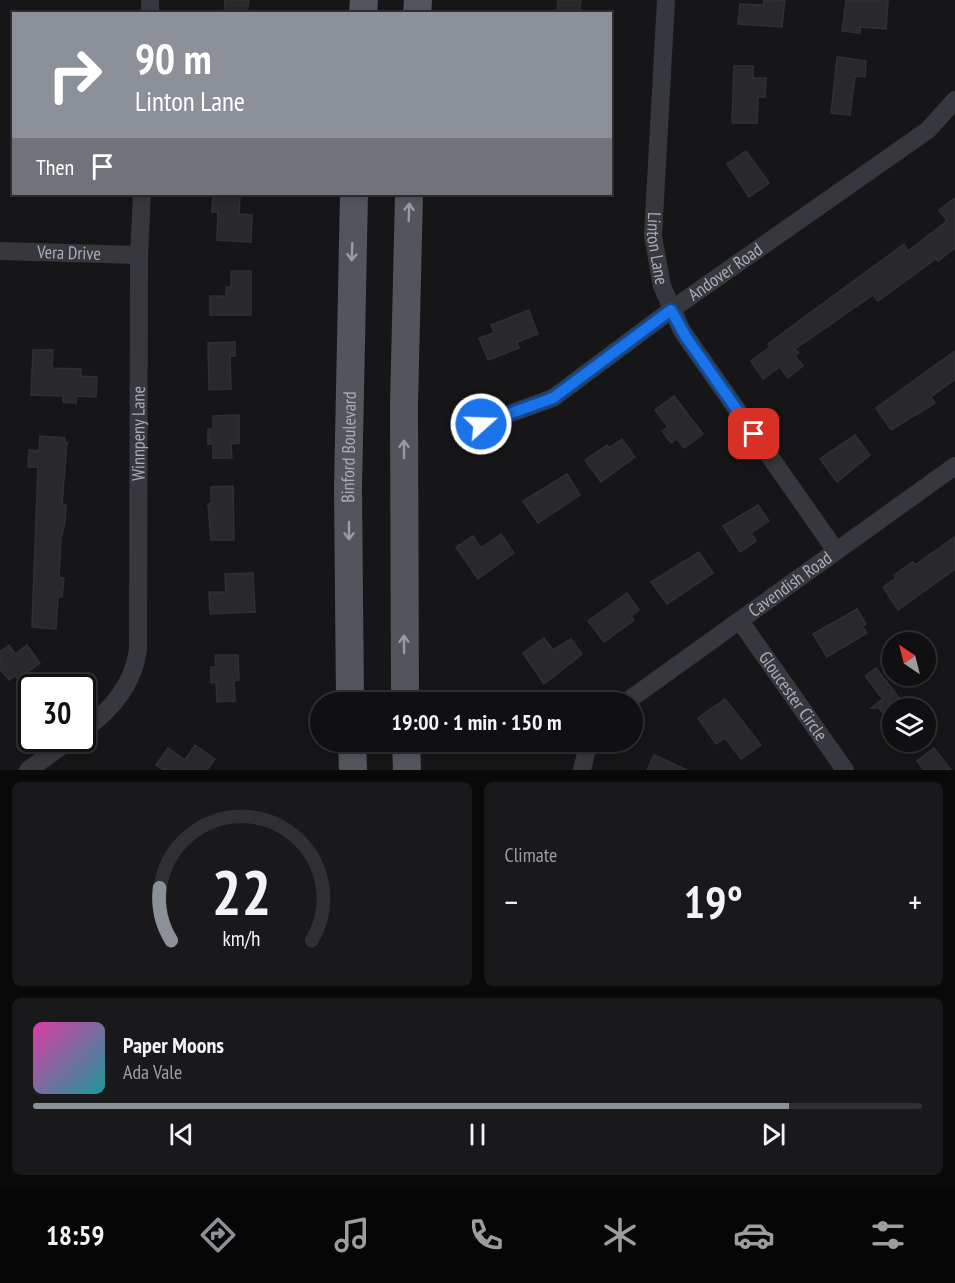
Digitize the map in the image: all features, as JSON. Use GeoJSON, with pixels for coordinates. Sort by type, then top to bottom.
{"type":"FeatureCollection","features":[{"type":"Feature","properties":{"kind":"main road","name":"Binford Boulevard"},"geometry":{"type":"LineString","coordinates":[[350,692],[348,477],[354,195]]}},
{"type":"Feature","properties":{"kind":"main road"},"geometry":{"type":"LineString","coordinates":[[405,692],[404,405],[409,195]]}},
{"type":"Feature","properties":{"kind":"main road"},"geometry":{"type":"LineString","coordinates":[[352,752],[353,770]]}},
{"type":"Feature","properties":{"kind":"main road"},"geometry":{"type":"LineString","coordinates":[[406,752],[407,770]]}},
{"type":"Feature","properties":{"kind":"street","name":"Linton Lane"},"geometry":{"type":"LineString","coordinates":[[666,0],[653,236],[659,275],[671,310],[686,337],[836,551]]}},
{"type":"Feature","properties":{"kind":"street","name":"Andover Road"},"geometry":{"type":"LineString","coordinates":[[481,424],[553,398],[671,310],[928,130],[955,100]]}},
{"type":"Feature","properties":{"kind":"street","name":"Winnpeny Lane"},"geometry":{"type":"LineString","coordinates":[[96,720],[115,704],[133,672],[139,635],[139,255],[142,195]]}},
{"type":"Feature","properties":{"kind":"street","name":"Vera Drive"},"geometry":{"type":"LineString","coordinates":[[0,251],[139,255]]}},
{"type":"Feature","properties":{"kind":"street","name":"Cavendish Road"},"geometry":{"type":"LineString","coordinates":[[640,692],[955,466]]}},
{"type":"Feature","properties":{"kind":"street","name":"Gloucester Circle"},"geometry":{"type":"LineString","coordinates":[[740,621],[845,770]]}},
{"type":"Feature","properties":{"kind":"street"},"geometry":{"type":"LineString","coordinates":[[28,770],[53,752]]}},
{"type":"Feature","properties":{"kind":"street"},"geometry":{"type":"LineString","coordinates":[[582,770],[586,752]]}},
{"type":"Feature","properties":{"kind":"building"},"geometry":{"type":"Polygon","coordinates":[[[225,0],[249,0],[247,12],[224,12],[225,0]]]}},
{"type":"Feature","properties":{"kind":"building"},"geometry":{"type":"Polygon","coordinates":[[[558,0],[581,0],[579,12],[557,12],[558,0]]]}},
{"type":"Feature","properties":{"kind":"building"},"geometry":{"type":"Polygon","coordinates":[[[764,0],[785,0],[782,27],[738,24],[740,4],[764,5],[764,0]]]}},
{"type":"Feature","properties":{"kind":"building"},"geometry":{"type":"Polygon","coordinates":[[[846,0],[888,0],[886,29],[860,27],[860,33],[842,31],[846,0]]]}},
{"type":"Feature","properties":{"kind":"building"},"geometry":{"type":"Polygon","coordinates":[[[837,57],[866,61],[865,77],[855,76],[850,115],[831,113],[837,57]]]}},
{"type":"Feature","properties":{"kind":"building"},"geometry":{"type":"Polygon","coordinates":[[[734,66],[753,66],[753,78],[766,78],[765,97],[758,97],[757,123],[732,123],[734,66]]]}},
{"type":"Feature","properties":{"kind":"building"},"geometry":{"type":"Polygon","coordinates":[[[746,151],[769,183],[749,197],[727,164],[746,151]]]}},
{"type":"Feature","properties":{"kind":"building"},"geometry":{"type":"Polygon","coordinates":[[[213,195],[240,195],[239,214],[252,215],[251,242],[217,240],[218,212],[212,212],[213,195]]]}},
{"type":"Feature","properties":{"kind":"building"},"geometry":{"type":"Polygon","coordinates":[[[955,198],[955,248],[938,261],[937,258],[878,301],[873,295],[795,349],[799,353],[795,356],[803,366],[788,378],[780,367],[763,379],[751,361],[770,347],[768,344],[904,244],[908,251],[947,221],[939,210],[955,198]]]}},
{"type":"Feature","properties":{"kind":"building"},"geometry":{"type":"Polygon","coordinates":[[[231,271],[251,271],[251,315],[210,315],[210,296],[226,296],[226,287],[231,287],[231,271]]]}},
{"type":"Feature","properties":{"kind":"building"},"geometry":{"type":"Polygon","coordinates":[[[529,310],[538,334],[517,342],[519,348],[488,360],[479,338],[494,333],[491,325],[529,310]]]}},
{"type":"Feature","properties":{"kind":"building"},"geometry":{"type":"Polygon","coordinates":[[[235,342],[235,356],[230,356],[231,389],[209,390],[208,343],[235,342]]]}},
{"type":"Feature","properties":{"kind":"building"},"geometry":{"type":"Polygon","coordinates":[[[33,350],[53,350],[52,368],[81,369],[81,376],[97,377],[96,397],[76,396],[76,403],[63,402],[63,396],[31,395],[33,350]]]}},
{"type":"Feature","properties":{"kind":"building"},"geometry":{"type":"Polygon","coordinates":[[[955,351],[955,379],[931,397],[935,403],[891,430],[876,408],[955,351]]]}},
{"type":"Feature","properties":{"kind":"building"},"geometry":{"type":"Polygon","coordinates":[[[674,396],[703,434],[684,448],[677,439],[671,443],[662,431],[668,427],[655,410],[674,396]]]}},
{"type":"Feature","properties":{"kind":"building"},"geometry":{"type":"Polygon","coordinates":[[[239,415],[239,443],[231,444],[232,458],[213,458],[213,444],[208,444],[208,429],[213,429],[213,416],[239,415]]]}},
{"type":"Feature","properties":{"kind":"building"},"geometry":{"type":"Polygon","coordinates":[[[855,435],[870,455],[837,482],[820,459],[855,435]]]}},
{"type":"Feature","properties":{"kind":"building"},"geometry":{"type":"Polygon","coordinates":[[[40,436],[65,438],[64,442],[67,442],[62,505],[66,505],[65,523],[61,538],[59,577],[64,578],[62,597],[58,597],[56,629],[32,627],[38,467],[28,467],[29,450],[39,451],[40,436]]]}},
{"type":"Feature","properties":{"kind":"building"},"geometry":{"type":"Polygon","coordinates":[[[622,439],[635,457],[601,482],[585,460],[607,445],[609,448],[622,439]]]}},
{"type":"Feature","properties":{"kind":"building"},"geometry":{"type":"Polygon","coordinates":[[[567,474],[580,495],[538,523],[523,501],[567,474]]]}},
{"type":"Feature","properties":{"kind":"building"},"geometry":{"type":"Polygon","coordinates":[[[233,486],[234,540],[211,540],[208,504],[211,504],[211,487],[233,486]]]}},
{"type":"Feature","properties":{"kind":"building"},"geometry":{"type":"Polygon","coordinates":[[[758,505],[769,521],[751,533],[756,541],[740,552],[723,526],[758,505]]]}},
{"type":"Feature","properties":{"kind":"building"},"geometry":{"type":"Polygon","coordinates":[[[501,534],[514,553],[478,579],[456,547],[473,536],[481,548],[501,534]]]}},
{"type":"Feature","properties":{"kind":"building"},"geometry":{"type":"Polygon","coordinates":[[[955,537],[955,569],[898,610],[883,587],[896,578],[894,575],[913,562],[915,565],[955,537]]]}},
{"type":"Feature","properties":{"kind":"building"},"geometry":{"type":"Polygon","coordinates":[[[699,552],[713,573],[667,604],[651,582],[699,552]]]}},
{"type":"Feature","properties":{"kind":"building"},"geometry":{"type":"Polygon","coordinates":[[[253,573],[255,612],[210,614],[209,592],[226,592],[225,574],[253,573]]]}},
{"type":"Feature","properties":{"kind":"building"},"geometry":{"type":"Polygon","coordinates":[[[627,593],[639,610],[631,616],[634,620],[604,642],[588,621],[627,593]]]}},
{"type":"Feature","properties":{"kind":"building"},"geometry":{"type":"Polygon","coordinates":[[[857,609],[866,624],[862,626],[867,633],[827,657],[813,634],[857,609]]]}},
{"type":"Feature","properties":{"kind":"building"},"geometry":{"type":"Polygon","coordinates":[[[544,638],[553,650],[571,639],[582,654],[544,684],[523,653],[544,638]]]}},
{"type":"Feature","properties":{"kind":"building"},"geometry":{"type":"Polygon","coordinates":[[[9,645],[15,654],[27,645],[40,663],[25,674],[18,674],[18,679],[15,676],[9,680],[0,669],[0,652],[9,645]]]}},
{"type":"Feature","properties":{"kind":"building"},"geometry":{"type":"Polygon","coordinates":[[[215,655],[238,655],[239,680],[234,681],[235,701],[217,702],[216,682],[211,683],[211,667],[216,667],[215,655]]]}},
{"type":"Feature","properties":{"kind":"building"},"geometry":{"type":"Polygon","coordinates":[[[876,668],[882,676],[882,686],[890,686],[899,698],[882,698],[865,676],[876,668]]]}},
{"type":"Feature","properties":{"kind":"building"},"geometry":{"type":"Polygon","coordinates":[[[725,699],[761,745],[741,759],[725,738],[716,744],[698,718],[725,699]]]}},
{"type":"Feature","properties":{"kind":"building"},"geometry":{"type":"Polygon","coordinates":[[[882,700],[882,712],[879,708],[871,708],[882,700]]]}},
{"type":"Feature","properties":{"kind":"building"},"geometry":{"type":"Polygon","coordinates":[[[195,745],[215,759],[207,770],[164,770],[156,765],[168,748],[185,760],[195,745]]]}},
{"type":"Feature","properties":{"kind":"building"},"geometry":{"type":"Polygon","coordinates":[[[936,751],[951,770],[924,770],[917,761],[929,752],[936,751]]]}},
{"type":"Feature","properties":{"kind":"building"},"geometry":{"type":"Polygon","coordinates":[[[654,755],[687,770],[647,770],[654,755]]]}},
{"type":"Feature","properties":{"kind":"route"},"geometry":{"type":"LineString","coordinates":[[481,424],[553,398],[671,310],[686,337],[754,434]]}}]}
